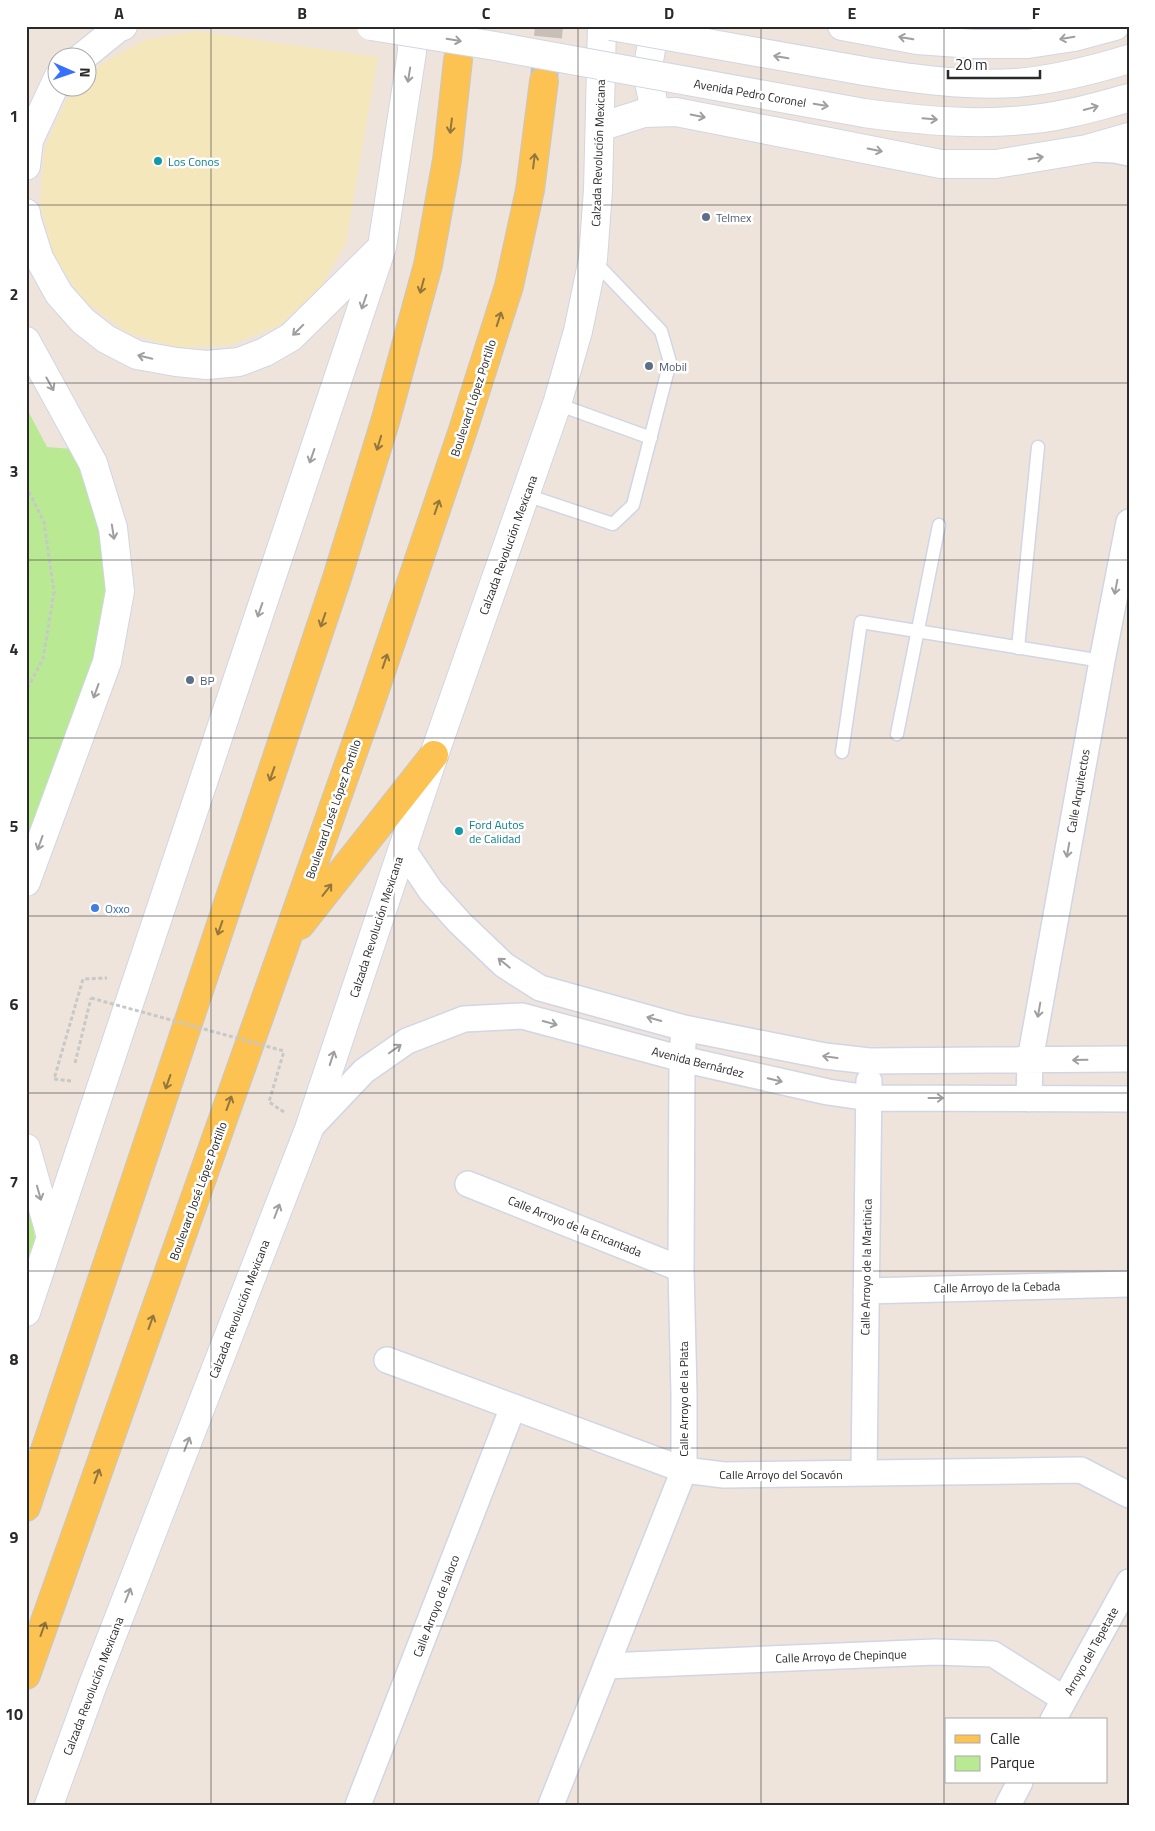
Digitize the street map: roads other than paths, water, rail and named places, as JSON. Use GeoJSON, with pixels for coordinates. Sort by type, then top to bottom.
{"type":"FeatureCollection","features":[{"type":"Feature","properties":{"kind":"main road"},"geometry":{"type":"LineString","coordinates":[[93,48],[123,26]]}},
{"type":"Feature","properties":{"kind":"main road","name":"Avenida Pedro Coronel"},"geometry":{"type":"LineString","coordinates":[[372,26],[864,113],[960,122],[991,122],[1069,114],[1129,98]]}},
{"type":"Feature","properties":{"kind":"main road"},"geometry":{"type":"LineString","coordinates":[[26,1312],[382,247],[412,52],[413,26]]}},
{"type":"Feature","properties":{"kind":"main road","name":"Calzada Revolución Mexicana"},"geometry":{"type":"LineString","coordinates":[[49,1805],[92,1687],[309,1129],[402,848],[557,404],[578,330],[593,259],[600,127],[602,26]]}},
{"type":"Feature","properties":{"kind":"main road"},"geometry":{"type":"LineString","coordinates":[[611,26],[864,72],[922,80],[973,83],[1017,82],[1056,78],[1129,59]]}},
{"type":"Feature","properties":{"kind":"main road"},"geometry":{"type":"LineString","coordinates":[[655,26],[646,72],[656,112]]}},
{"type":"Feature","properties":{"kind":"main road"},"geometry":{"type":"LineString","coordinates":[[842,26],[917,40],[973,44],[1028,44],[1074,37],[1115,26]]}},
{"type":"Feature","properties":{"kind":"main road"},"geometry":{"type":"LineString","coordinates":[[26,1507],[338,574],[386,422],[428,265],[447,160],[458,60]]}},
{"type":"Feature","properties":{"kind":"main road","name":"Boulevard López Portillo"},"geometry":{"type":"LineString","coordinates":[[369,707],[463,430],[509,286],[530,190],[544,81]]}},
{"type":"Feature","properties":{"kind":"main road"},"geometry":{"type":"LineString","coordinates":[[26,166],[29,140],[49,98]]}},
{"type":"Feature","properties":{"kind":"main road"},"geometry":{"type":"LineString","coordinates":[[600,127],[644,113],[676,112],[941,164],[996,164],[1086,150],[1129,137]]}},
{"type":"Feature","properties":{"kind":"main road"},"geometry":{"type":"LineString","coordinates":[[26,213],[39,258],[59,294],[83,321],[106,339],[137,355],[207,365],[239,362],[265,352],[290,337],[382,247]]}},
{"type":"Feature","properties":{"kind":"main road"},"geometry":{"type":"LineString","coordinates":[[26,341],[93,463],[113,528],[120,591],[106,662],[26,882]]}},
{"type":"Feature","properties":{"kind":"main road","name":"Boulevard José López Portillo"},"geometry":{"type":"LineString","coordinates":[[26,1675],[369,707]]}},
{"type":"Feature","properties":{"kind":"main road"},"geometry":{"type":"LineString","coordinates":[[286,942],[434,755]]}},
{"type":"Feature","properties":{"kind":"main road"},"geometry":{"type":"LineString","coordinates":[[26,1148],[51,1237]]}},
{"type":"Feature","properties":{"kind":"street"},"geometry":{"type":"LineString","coordinates":[[1086,150],[1115,150],[1129,153]]}},
{"type":"Feature","properties":{"kind":"street","name":"Calle Arquitectos"},"geometry":{"type":"LineString","coordinates":[[1029,1098],[1030,1060],[1129,522]]}},
{"type":"Feature","properties":{"kind":"street"},"geometry":{"type":"LineString","coordinates":[[402,848],[431,891],[460,923],[504,964],[540,988],[684,1028],[825,1056],[869,1061],[1129,1059]]}},
{"type":"Feature","properties":{"kind":"street","name":"Avenida Bernárdez"},"geometry":{"type":"LineString","coordinates":[[309,1129],[364,1070],[407,1041],[464,1018],[522,1016],[682,1059],[828,1092],[869,1098],[1129,1099]]}},
{"type":"Feature","properties":{"kind":"street","name":"Calle Arroyo de la Plata"},"geometry":{"type":"LineString","coordinates":[[552,1805],[684,1470],[681,1269],[682,1059],[684,1028]]}},
{"type":"Feature","properties":{"kind":"street","name":"Calle Arroyo de la Martinica"},"geometry":{"type":"LineString","coordinates":[[864,1473],[869,1061]]}},
{"type":"Feature","properties":{"kind":"street","name":"Calle Arroyo de la Encantada"},"geometry":{"type":"LineString","coordinates":[[468,1184],[681,1269]]}},
{"type":"Feature","properties":{"kind":"street","name":"Calle Arroyo de la Cebada"},"geometry":{"type":"LineString","coordinates":[[866,1291],[1129,1284]]}},
{"type":"Feature","properties":{"kind":"street","name":"Calle Arroyo del Socavón"},"geometry":{"type":"LineString","coordinates":[[387,1360],[684,1470],[724,1475],[1081,1470],[1129,1495]]}},
{"type":"Feature","properties":{"kind":"street","name":"Calle Arroyo de Jaloco"},"geometry":{"type":"LineString","coordinates":[[358,1805],[513,1407]]}},
{"type":"Feature","properties":{"kind":"street","name":"Arroyo del Tepetate"},"geometry":{"type":"LineString","coordinates":[[1058,1709],[1129,1582]]}},
{"type":"Feature","properties":{"kind":"street","name":"Calle Arroyo de Chepinque"},"geometry":{"type":"LineString","coordinates":[[606,1666],[935,1652],[993,1654],[1058,1709]]}},
{"type":"Feature","properties":{"kind":"street"},"geometry":{"type":"LineString","coordinates":[[1008,1805],[1019,1784]]}},
{"type":"Feature","properties":{"kind":"lane"},"geometry":{"type":"LineString","coordinates":[[526,495],[613,524],[633,505],[670,362],[661,331],[593,259]]}},
{"type":"Feature","properties":{"kind":"lane"},"geometry":{"type":"LineString","coordinates":[[557,404],[651,438]]}},
{"type":"Feature","properties":{"kind":"lane"},"geometry":{"type":"LineString","coordinates":[[1018,648],[1038,447]]}},
{"type":"Feature","properties":{"kind":"lane"},"geometry":{"type":"LineString","coordinates":[[896,734],[939,525]]}},
{"type":"Feature","properties":{"kind":"lane"},"geometry":{"type":"LineString","coordinates":[[842,752],[861,622],[1102,661]]}},
{"type":"Feature","properties":{"kind":"tunnel"},"geometry":{"type":"LineString","coordinates":[[544,79],[549,26]]}},
{"type":"Feature","properties":{"kind":"place","name":"Los Conos"},"geometry":{"type":"Point","coordinates":[158,161]}},
{"type":"Feature","properties":{"kind":"place","name":"Telmex"},"geometry":{"type":"Point","coordinates":[706,217]}},
{"type":"Feature","properties":{"kind":"place","name":"Mobil"},"geometry":{"type":"Point","coordinates":[649,366]}},
{"type":"Feature","properties":{"kind":"place","name":"BP"},"geometry":{"type":"Point","coordinates":[190,680]}},
{"type":"Feature","properties":{"kind":"place","name":"Ford Autos de Calidad"},"geometry":{"type":"Point","coordinates":[459,831]}},
{"type":"Feature","properties":{"kind":"place","name":"Oxxo"},"geometry":{"type":"Point","coordinates":[95,908]}}]}
